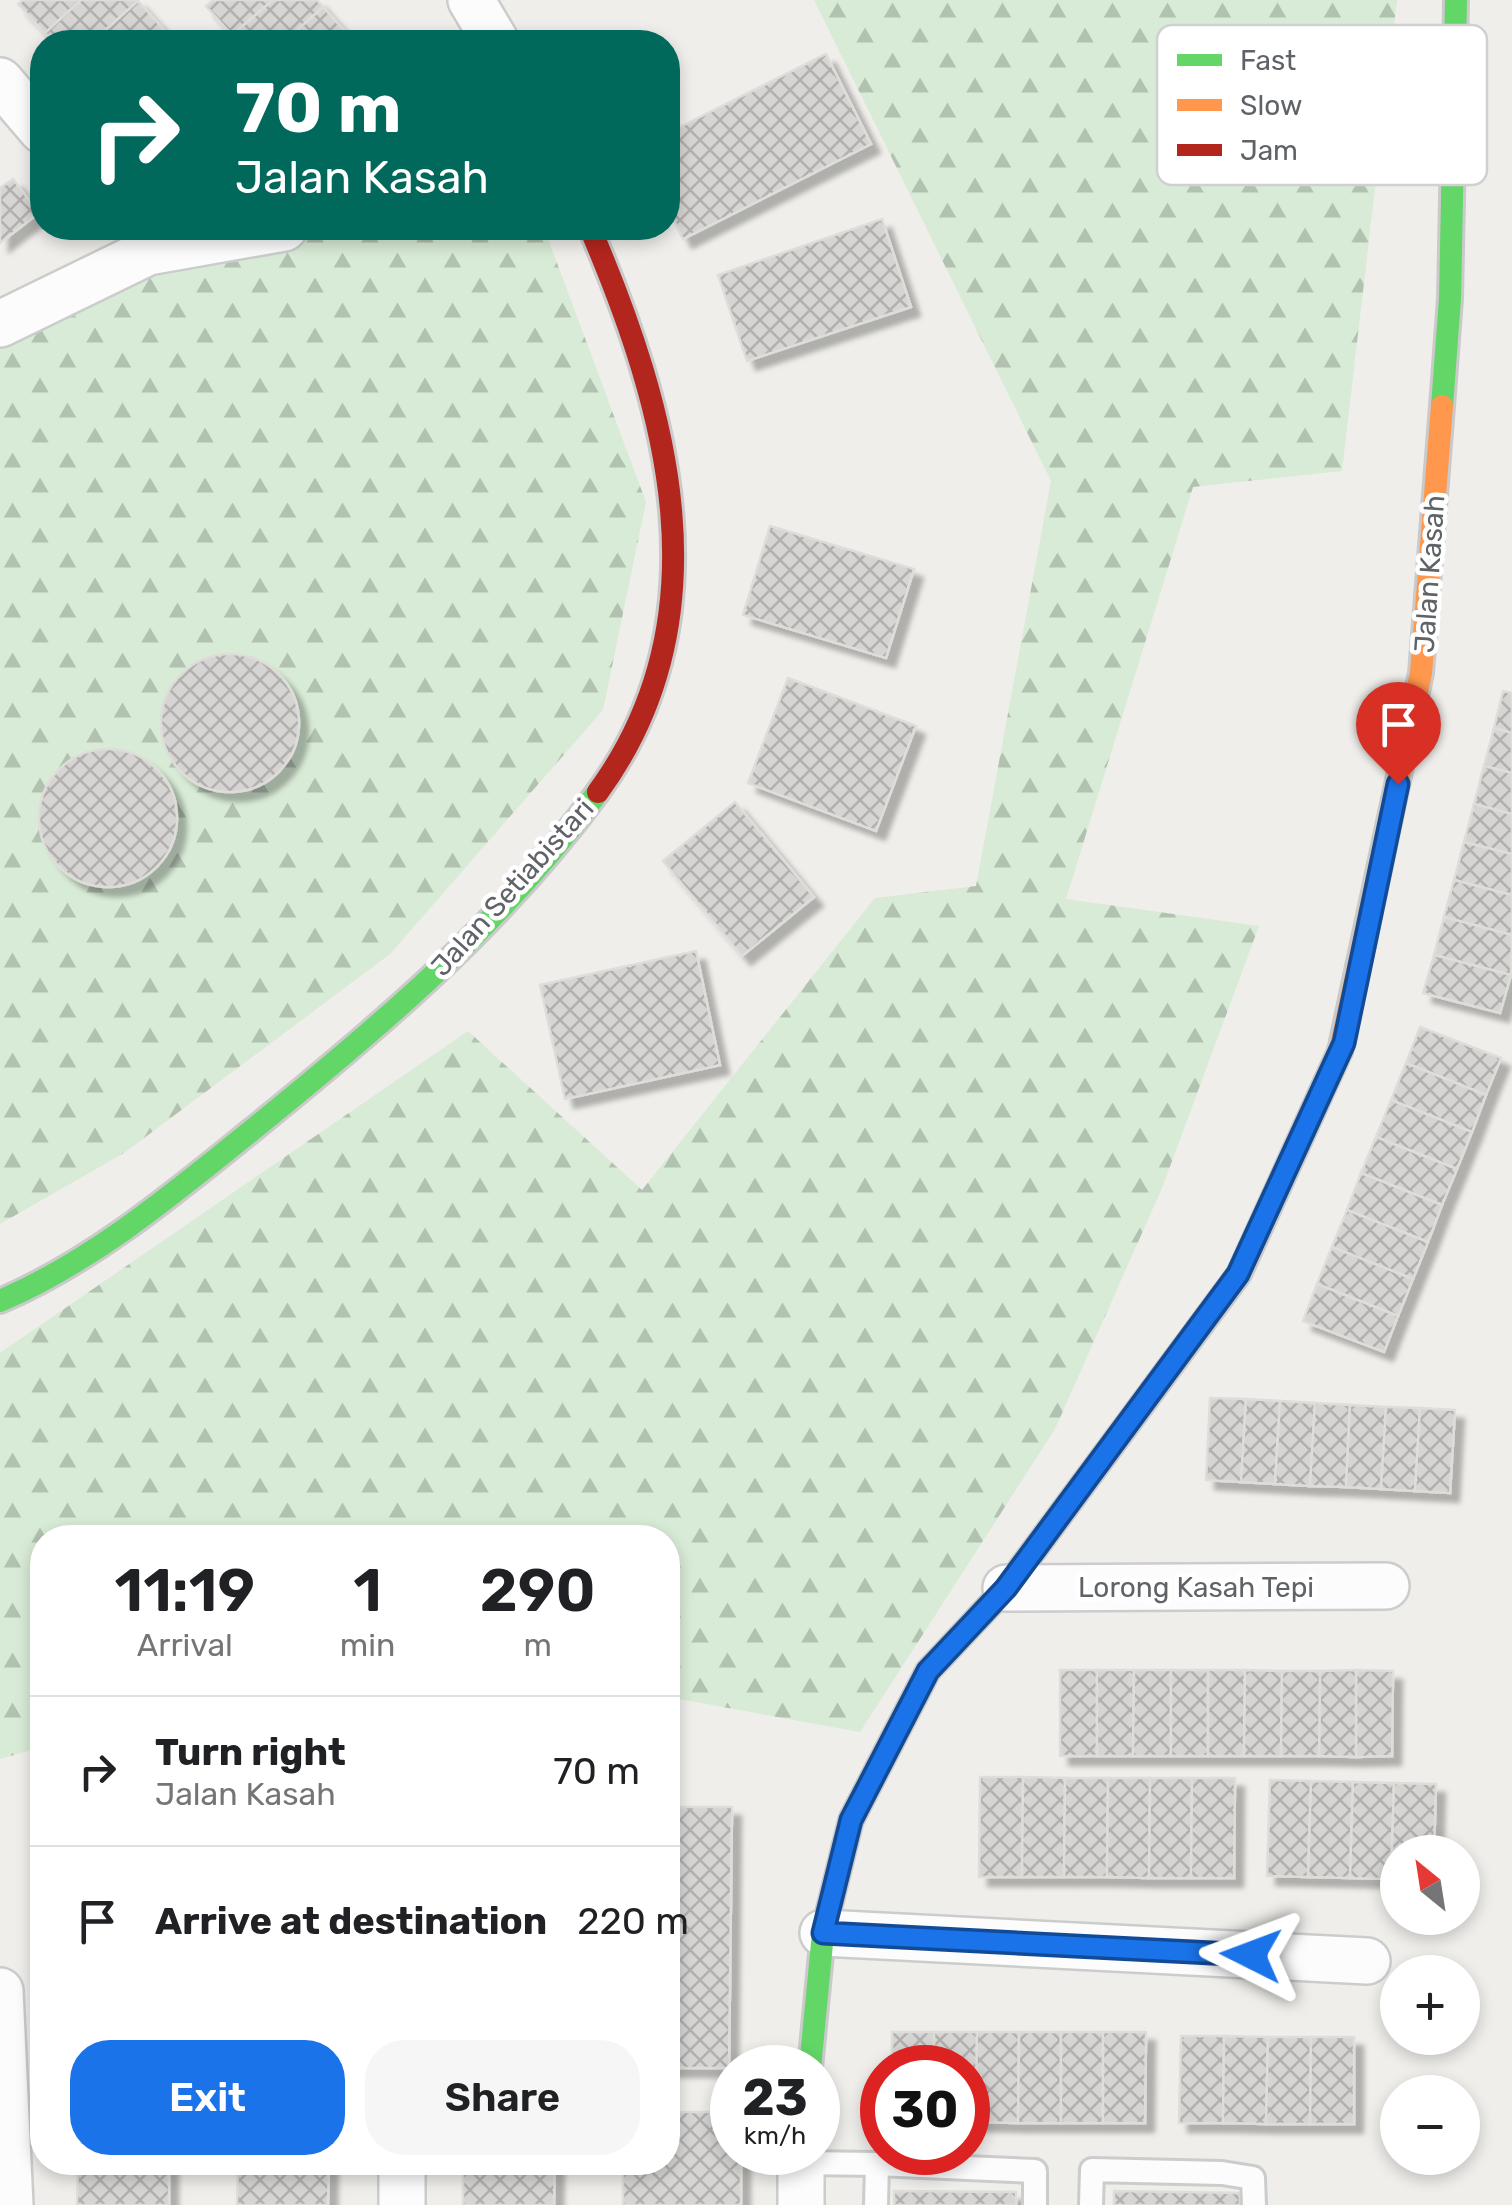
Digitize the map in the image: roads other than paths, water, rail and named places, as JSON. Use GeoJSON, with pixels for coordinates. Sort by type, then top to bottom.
{"type":"FeatureCollection","features":[{"type":"Feature","properties":{"kind":"street"},"geometry":{"type":"LineString","coordinates":[[472,0],[489,30]]}},
{"type":"Feature","properties":{"kind":"street","name":"Jalan Kasah"},"geometry":{"type":"LineString","coordinates":[[1455,25],[1456,0]]}},
{"type":"Feature","properties":{"kind":"street"},"geometry":{"type":"LineString","coordinates":[[0,82],[30,116]]}},
{"type":"Feature","properties":{"kind":"street","name":"Jalan Kasah"},"geometry":{"type":"LineString","coordinates":[[812,2045],[823,1933],[851,1820],[928,1671],[1006,1588],[1238,1274],[1344,1043],[1421,673],[1450,299],[1452,185]]}},
{"type":"Feature","properties":{"kind":"street"},"geometry":{"type":"LineString","coordinates":[[0,324],[137,240]]}},
{"type":"Feature","properties":{"kind":"street","name":"Jalan Setiabistari"},"geometry":{"type":"LineString","coordinates":[[0,1301],[76,1263],[223,1156],[427,981],[542,864],[594,801],[637,728],[662,665],[675,580],[670,482],[644,373],[618,290],[595,240]]}},
{"type":"Feature","properties":{"kind":"street","name":"Lorong Kasah Tepi"},"geometry":{"type":"LineString","coordinates":[[1006,1588],[1386,1586]]}},
{"type":"Feature","properties":{"kind":"street"},"geometry":{"type":"LineString","coordinates":[[823,1933],[1367,1961]]}},
{"type":"Feature","properties":{"kind":"street"},"geometry":{"type":"LineString","coordinates":[[0,1990],[10,2205]]}},
{"type":"Feature","properties":{"kind":"street"},"geometry":{"type":"LineString","coordinates":[[402,2175],[402,2205]]}},
{"type":"Feature","properties":{"kind":"lane"},"geometry":{"type":"LineString","coordinates":[[990,2169],[1035,2171],[1034,2205]]}},
{"type":"Feature","properties":{"kind":"lane"},"geometry":{"type":"LineString","coordinates":[[1091,2205],[1092,2170],[1222,2173],[1253,2178],[1254,2205]]}},
{"type":"Feature","properties":{"kind":"lane"},"geometry":{"type":"LineString","coordinates":[[876,2175],[876,2205]]}}]}
